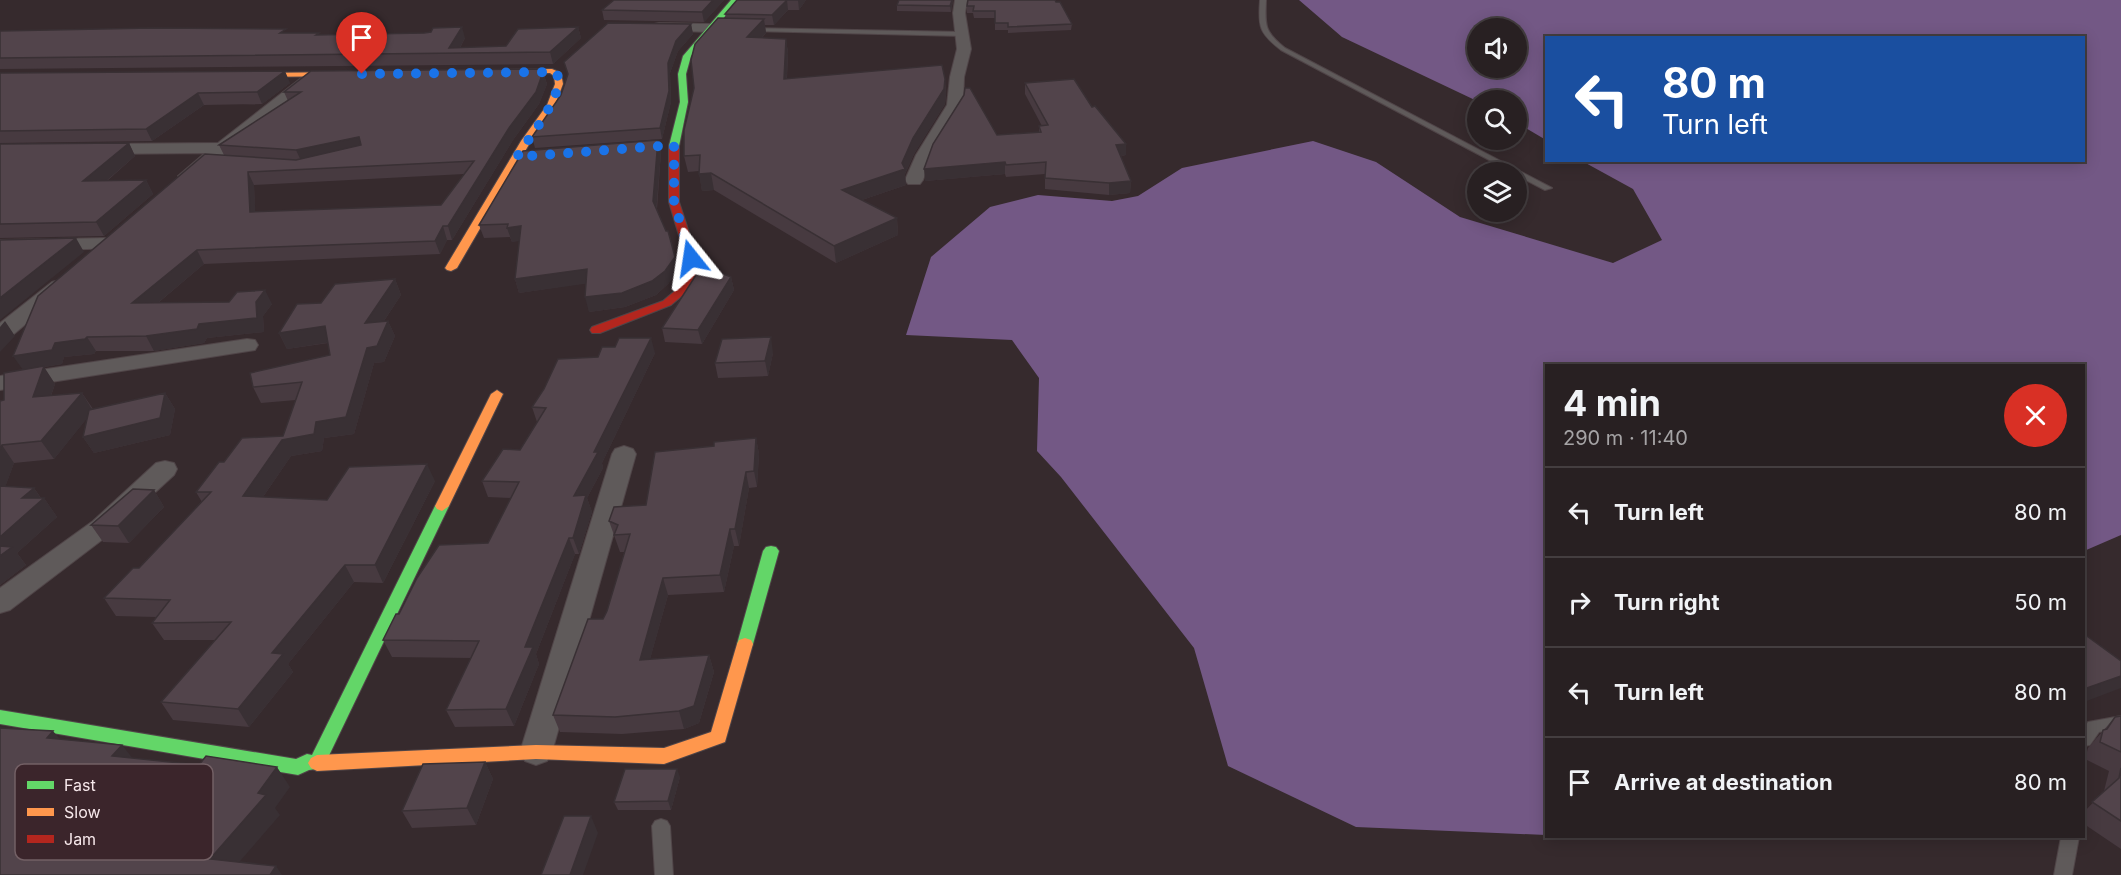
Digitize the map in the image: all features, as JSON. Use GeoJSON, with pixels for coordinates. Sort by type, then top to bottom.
{"type":"FeatureCollection","features":[{"type":"Feature","properties":{"kind":"street"},"geometry":{"type":"LineString","coordinates":[[596,330],[667,303],[680,292],[695,269],[674,202],[668,146],[684,102],[682,74],[687,56],[716,28],[735,0]]}},
{"type":"Feature","properties":{"kind":"street"},"geometry":{"type":"LineString","coordinates":[[914,180],[928,147],[955,105],[957,77],[964,49],[959,13],[961,0]]}},
{"type":"Feature","properties":{"kind":"street"},"geometry":{"type":"LineString","coordinates":[[641,27],[716,28]]}},
{"type":"Feature","properties":{"kind":"street"},"geometry":{"type":"LineString","coordinates":[[451,268],[551,105],[559,84],[560,69],[491,72]]}},
{"type":"Feature","properties":{"kind":"street"},"geometry":{"type":"LineString","coordinates":[[170,191],[204,161],[223,155],[314,74]]}},
{"type":"Feature","properties":{"kind":"street"},"geometry":{"type":"LineString","coordinates":[[233,75],[362,74]]}},
{"type":"Feature","properties":{"kind":"street"},"geometry":{"type":"LineString","coordinates":[[81,150],[223,155]]}},
{"type":"Feature","properties":{"kind":"street"},"geometry":{"type":"LineString","coordinates":[[517,157],[539,155]]}},
{"type":"Feature","properties":{"kind":"street"},"geometry":{"type":"LineString","coordinates":[[92,259],[127,229]]}},
{"type":"Feature","properties":{"kind":"street"},"geometry":{"type":"LineString","coordinates":[[0,246],[110,244]]}},
{"type":"Feature","properties":{"kind":"street"},"geometry":{"type":"LineString","coordinates":[[0,334],[74,274]]}},
{"type":"Feature","properties":{"kind":"street"},"geometry":{"type":"LineString","coordinates":[[0,383],[247,345]]}},
{"type":"Feature","properties":{"kind":"street"},"geometry":{"type":"LineString","coordinates":[[317,763],[496,394]]}},
{"type":"Feature","properties":{"kind":"street"},"geometry":{"type":"LineString","coordinates":[[536,752],[624,454]]}},
{"type":"Feature","properties":{"kind":"street"},"geometry":{"type":"LineString","coordinates":[[0,603],[102,527],[165,469]]}},
{"type":"Feature","properties":{"kind":"street"},"geometry":{"type":"LineString","coordinates":[[0,717],[298,767],[307,762],[536,752],[664,756],[718,737],[771,551]]}},
{"type":"Feature","properties":{"kind":"lane"},"geometry":{"type":"LineString","coordinates":[[1263,0],[1261,26],[1264,33],[1283,49],[1548,188]]}},
{"type":"Feature","properties":{"kind":"lane"},"geometry":{"type":"LineString","coordinates":[[744,29],[963,34]]}},
{"type":"Feature","properties":{"kind":"lane"},"geometry":{"type":"LineString","coordinates":[[2085,739],[2094,726],[2121,722]]}},
{"type":"Feature","properties":{"kind":"lane"},"geometry":{"type":"LineString","coordinates":[[661,826],[664,875]]}},
{"type":"Feature","properties":{"kind":"lane"},"geometry":{"type":"LineString","coordinates":[[2063,875],[2070,838]]}},
{"type":"Feature","properties":{"kind":"shaded area"},"geometry":{"type":"Polygon","coordinates":[[[1299,0],[2121,0],[2121,535],[2085,551],[2085,364],[1545,364],[1545,835],[1356,827],[1228,766],[1194,648],[1061,477],[1037,451],[1039,378],[1012,340],[906,335],[931,257],[990,207],[1038,195],[1112,201],[1138,196],[1182,168],[1313,141],[1376,162],[1460,217],[1467,219],[1467,222],[1477,222],[1613,263],[1662,240],[1633,189],[1584,162],[2085,162],[2085,36],[1545,36],[1545,139],[1527,129],[1527,90],[1467,90],[1467,96],[1342,37],[1299,0]]]}},
{"type":"Feature","properties":{"kind":"building"},"geometry":{"type":"Polygon","coordinates":[[[614,0],[713,0],[702,12],[602,10],[614,0]]]}},
{"type":"Feature","properties":{"kind":"building"},"geometry":{"type":"Polygon","coordinates":[[[737,0],[787,0],[772,15],[725,14],[737,0]]]}},
{"type":"Feature","properties":{"kind":"building"},"geometry":{"type":"Polygon","coordinates":[[[899,0],[952,0],[950,6],[897,5],[899,0]]]}},
{"type":"Feature","properties":{"kind":"building"},"geometry":{"type":"Polygon","coordinates":[[[968,0],[1055,0],[1060,2],[1072,24],[1008,27],[1008,23],[995,23],[995,11],[973,11],[974,6],[967,6],[968,0]]]}},
{"type":"Feature","properties":{"kind":"building"},"geometry":{"type":"Polygon","coordinates":[[[718,18],[764,19],[747,37],[786,39],[784,79],[942,65],[945,79],[944,89],[913,138],[902,163],[905,169],[842,190],[897,218],[834,246],[711,173],[699,174],[700,155],[684,156],[684,130],[694,88],[691,60],[695,44],[718,18]]]}},
{"type":"Feature","properties":{"kind":"building"},"geometry":{"type":"Polygon","coordinates":[[[608,23],[691,24],[676,41],[668,63],[669,91],[660,128],[532,137],[561,95],[568,74],[564,62],[608,23]]]}},
{"type":"Feature","properties":{"kind":"building"},"geometry":{"type":"Polygon","coordinates":[[[462,27],[449,48],[506,46],[518,29],[578,27],[550,52],[0,58],[0,31],[152,28],[286,29],[280,33],[319,33],[316,35],[424,33],[431,32],[433,28],[462,27]]]}},
{"type":"Feature","properties":{"kind":"building"},"geometry":{"type":"Polygon","coordinates":[[[542,69],[543,72],[536,92],[509,128],[448,226],[443,226],[435,241],[197,250],[132,303],[229,302],[237,292],[265,290],[256,302],[257,318],[199,324],[197,329],[146,336],[87,337],[55,343],[52,350],[13,356],[38,296],[205,154],[296,160],[361,145],[359,137],[296,150],[219,145],[301,92],[284,92],[311,71],[542,69]],[[474,161],[248,172],[250,212],[441,205],[474,161]]]}},
{"type":"Feature","properties":{"kind":"building"},"geometry":{"type":"Polygon","coordinates":[[[285,71],[257,92],[198,93],[146,129],[0,131],[0,73],[285,71]]]}},
{"type":"Feature","properties":{"kind":"building"},"geometry":{"type":"Polygon","coordinates":[[[1074,79],[1092,107],[1095,106],[1126,144],[1116,145],[1131,181],[1109,183],[1045,178],[1046,162],[1006,165],[1005,162],[924,169],[933,144],[964,95],[965,88],[970,88],[997,135],[1041,132],[1039,126],[1048,125],[1025,83],[1074,79]]]}},
{"type":"Feature","properties":{"kind":"building"},"geometry":{"type":"Polygon","coordinates":[[[658,140],[653,201],[668,231],[675,257],[665,271],[652,281],[622,293],[585,297],[587,269],[515,279],[521,226],[507,228],[508,224],[479,225],[523,151],[658,140]]]}},
{"type":"Feature","properties":{"kind":"building"},"geometry":{"type":"Polygon","coordinates":[[[129,143],[83,181],[146,180],[96,222],[0,224],[0,144],[129,143]]]}},
{"type":"Feature","properties":{"kind":"building"},"geometry":{"type":"Polygon","coordinates":[[[76,238],[0,298],[0,240],[76,238]]]}},
{"type":"Feature","properties":{"kind":"building"},"geometry":{"type":"Polygon","coordinates":[[[708,268],[731,277],[698,330],[662,328],[696,275],[708,268]]]}},
{"type":"Feature","properties":{"kind":"building"},"geometry":{"type":"Polygon","coordinates":[[[395,279],[365,323],[388,321],[377,346],[367,348],[346,417],[316,422],[314,434],[282,440],[243,496],[327,500],[349,467],[427,464],[375,565],[345,565],[272,653],[283,654],[238,709],[161,702],[231,622],[152,623],[170,600],[104,598],[133,568],[139,568],[211,492],[196,492],[219,462],[224,462],[242,438],[283,436],[302,382],[253,387],[250,373],[330,355],[325,326],[279,333],[297,304],[321,303],[335,284],[395,279]]]}},
{"type":"Feature","properties":{"kind":"building"},"geometry":{"type":"Polygon","coordinates":[[[771,337],[765,361],[715,363],[722,339],[771,337]]]}},
{"type":"Feature","properties":{"kind":"building"},"geometry":{"type":"Polygon","coordinates":[[[619,338],[651,338],[594,452],[598,452],[574,496],[586,495],[573,538],[569,538],[525,647],[533,647],[506,709],[446,710],[479,641],[383,640],[417,578],[439,545],[488,543],[519,482],[482,481],[503,449],[520,450],[546,408],[532,407],[544,389],[558,359],[598,357],[602,347],[615,347],[619,338]]]}},
{"type":"Feature","properties":{"kind":"building"},"geometry":{"type":"Polygon","coordinates":[[[44,366],[33,397],[82,393],[41,441],[2,445],[0,450],[0,401],[4,400],[4,373],[44,366]]]}},
{"type":"Feature","properties":{"kind":"building"},"geometry":{"type":"Polygon","coordinates":[[[165,393],[160,418],[83,437],[89,410],[165,393]]]}},
{"type":"Feature","properties":{"kind":"building"},"geometry":{"type":"Polygon","coordinates":[[[756,438],[754,471],[746,472],[735,529],[730,529],[720,575],[663,578],[640,660],[709,655],[694,706],[679,711],[615,717],[553,715],[588,619],[603,619],[607,611],[630,534],[614,535],[618,525],[609,521],[614,507],[646,505],[655,452],[714,446],[714,442],[756,438]]]}},
{"type":"Feature","properties":{"kind":"building"},"geometry":{"type":"Polygon","coordinates":[[[0,486],[34,488],[22,498],[44,498],[0,537],[0,486]]]}},
{"type":"Feature","properties":{"kind":"building"},"geometry":{"type":"Polygon","coordinates":[[[133,489],[154,490],[118,526],[91,525],[133,489]]]}},
{"type":"Feature","properties":{"kind":"building"},"geometry":{"type":"Polygon","coordinates":[[[0,546],[12,547],[0,556],[0,546]]]}},
{"type":"Feature","properties":{"kind":"building"},"geometry":{"type":"Polygon","coordinates":[[[2085,635],[2121,661],[2121,676],[2085,689],[2085,635]]]}},
{"type":"Feature","properties":{"kind":"building"},"geometry":{"type":"Polygon","coordinates":[[[2121,716],[2121,752],[2100,742],[2103,730],[2107,729],[2115,717],[2121,716]]]}},
{"type":"Feature","properties":{"kind":"building"},"geometry":{"type":"Polygon","coordinates":[[[0,728],[53,731],[47,738],[122,745],[112,756],[189,764],[15,764],[15,860],[213,859],[276,866],[270,875],[0,875],[0,728]]]}},
{"type":"Feature","properties":{"kind":"building"},"geometry":{"type":"Polygon","coordinates":[[[206,756],[277,767],[258,793],[266,795],[213,856],[213,764],[200,764],[206,756]]]}},
{"type":"Feature","properties":{"kind":"building"},"geometry":{"type":"Polygon","coordinates":[[[485,762],[467,808],[402,811],[423,764],[485,762]]]}},
{"type":"Feature","properties":{"kind":"building"},"geometry":{"type":"Polygon","coordinates":[[[2121,768],[2121,821],[2092,802],[2119,778],[2121,768]]]}},
{"type":"Feature","properties":{"kind":"building"},"geometry":{"type":"Polygon","coordinates":[[[625,769],[677,769],[668,801],[614,802],[625,769]]]}},
{"type":"Feature","properties":{"kind":"building"},"geometry":{"type":"Polygon","coordinates":[[[564,816],[591,816],[570,875],[541,875],[564,816]]]}},
{"type":"Feature","properties":{"kind":"traffic: fast"},"geometry":{"type":"LineString","coordinates":[[674,146],[684,102],[682,74],[687,56],[735,0]]}},
{"type":"Feature","properties":{"kind":"traffic: fast"},"geometry":{"type":"LineString","coordinates":[[0,717],[298,767],[307,762],[317,763],[442,506]]}},
{"type":"Feature","properties":{"kind":"traffic: fast"},"geometry":{"type":"LineString","coordinates":[[745,644],[771,551]]}},
{"type":"Feature","properties":{"kind":"traffic: slow"},"geometry":{"type":"LineString","coordinates":[[451,268],[526,141],[551,105],[559,84],[558,75],[552,71],[500,72]]}},
{"type":"Feature","properties":{"kind":"traffic: slow"},"geometry":{"type":"LineString","coordinates":[[242,75],[352,74]]}},
{"type":"Feature","properties":{"kind":"traffic: slow"},"geometry":{"type":"LineString","coordinates":[[442,506],[497,394]]}},
{"type":"Feature","properties":{"kind":"traffic: slow"},"geometry":{"type":"LineString","coordinates":[[317,763],[536,752],[664,756],[719,737],[745,644]]}},
{"type":"Feature","properties":{"kind":"traffic: jam"},"geometry":{"type":"LineString","coordinates":[[596,330],[667,303],[680,292],[695,269],[674,202],[674,146]]}},
{"type":"Feature","properties":{"kind":"route"},"geometry":{"type":"LineString","coordinates":[[362,74],[556,72],[559,84],[551,105],[517,157],[674,145],[674,202],[691,258]]}}]}
